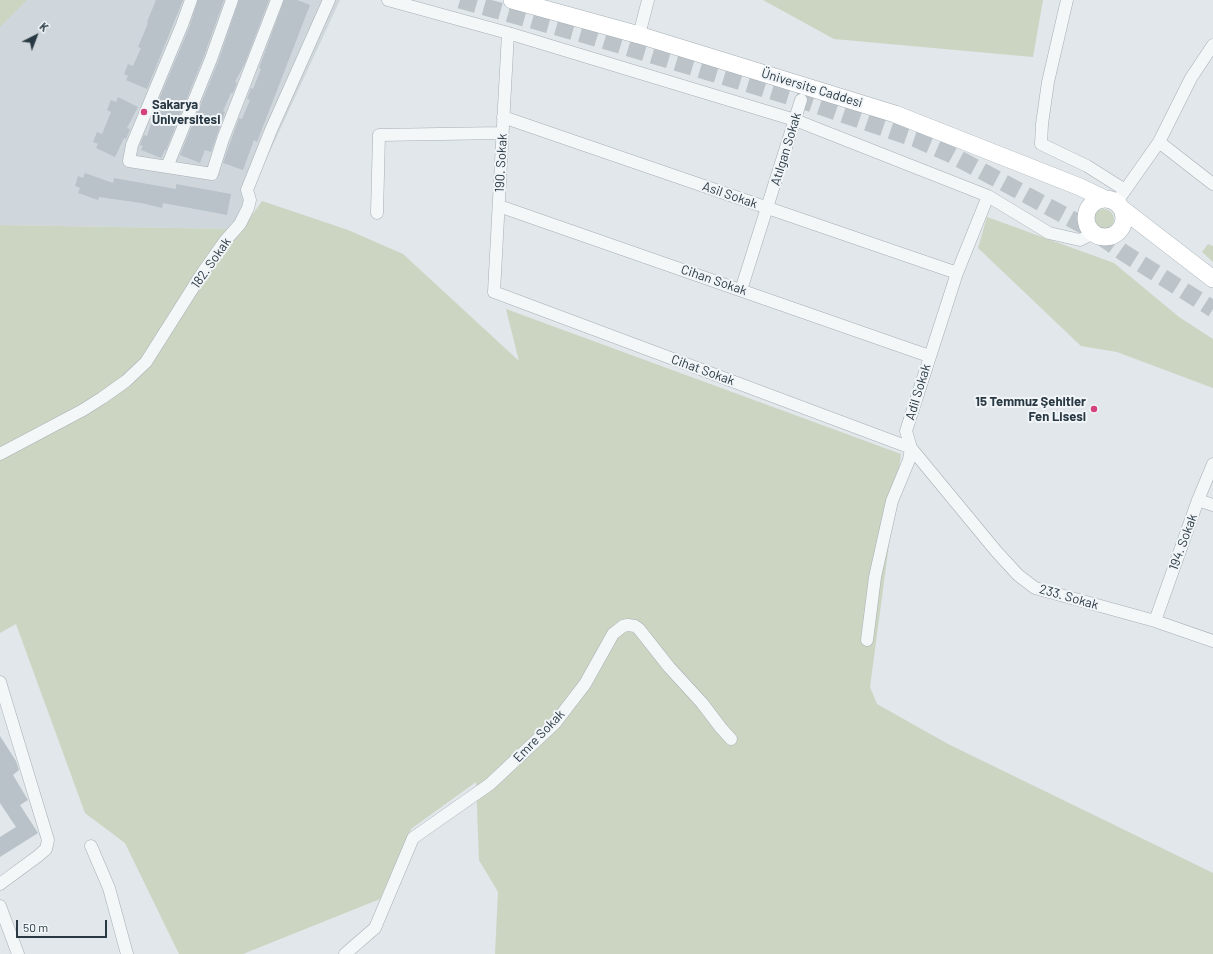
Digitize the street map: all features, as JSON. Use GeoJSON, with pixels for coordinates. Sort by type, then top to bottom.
{"type":"FeatureCollection","features":[{"type":"Feature","properties":{"kind":"street"},"geometry":{"type":"LineString","coordinates":[[191,0],[132,146],[129,162],[212,174],[223,139],[277,0]]}},
{"type":"Feature","properties":{"kind":"street"},"geometry":{"type":"LineString","coordinates":[[167,167],[211,59],[232,0]]}},
{"type":"Feature","properties":{"kind":"street","name":"182. Sokak"},"geometry":{"type":"LineString","coordinates":[[0,454],[83,410],[126,381],[146,362],[181,304],[225,241],[240,224],[248,208],[250,200],[247,190],[271,130],[329,0]]}},
{"type":"Feature","properties":{"kind":"street"},"geometry":{"type":"LineString","coordinates":[[388,0],[508,33],[795,120],[988,196],[1049,233],[1080,240],[1094,233]]}},
{"type":"Feature","properties":{"kind":"street","name":"Üniversite Caddesi"},"geometry":{"type":"LineString","coordinates":[[512,0],[639,35],[895,114],[1080,187],[1117,200],[1213,279]]}},
{"type":"Feature","properties":{"kind":"street"},"geometry":{"type":"LineString","coordinates":[[639,35],[648,0]]}},
{"type":"Feature","properties":{"kind":"street"},"geometry":{"type":"LineString","coordinates":[[1067,0],[1048,82],[1042,124],[1041,144],[1087,166],[1117,200],[1123,220],[1118,231],[1113,235],[1100,236],[1094,233],[1087,224],[1087,212],[1094,202],[1117,200],[1159,142],[1191,78],[1213,45]]}},
{"type":"Feature","properties":{"kind":"street","name":"190. Sokak"},"geometry":{"type":"LineString","coordinates":[[494,292],[508,33]]}},
{"type":"Feature","properties":{"kind":"street","name":"Atılgan Sokak"},"geometry":{"type":"LineString","coordinates":[[741,290],[801,100]]}},
{"type":"Feature","properties":{"kind":"street","name":"Asil Sokak"},"geometry":{"type":"LineString","coordinates":[[503,117],[957,274]]}},
{"type":"Feature","properties":{"kind":"street"},"geometry":{"type":"LineString","coordinates":[[377,213],[379,135],[502,133]]}},
{"type":"Feature","properties":{"kind":"street"},"geometry":{"type":"LineString","coordinates":[[1159,142],[1213,184]]}},
{"type":"Feature","properties":{"kind":"street","name":"Adil Sokak"},"geometry":{"type":"LineString","coordinates":[[867,640],[875,577],[892,501],[909,460],[911,448],[906,431],[929,356],[957,274],[988,196]]}},
{"type":"Feature","properties":{"kind":"street","name":"Cihan Sokak"},"geometry":{"type":"LineString","coordinates":[[499,206],[929,356]]}},
{"type":"Feature","properties":{"kind":"street","name":"Cihat Sokak"},"geometry":{"type":"LineString","coordinates":[[494,292],[911,448]]}},
{"type":"Feature","properties":{"kind":"street","name":"233. Sokak"},"geometry":{"type":"LineString","coordinates":[[911,448],[996,551],[1018,575],[1035,588],[1155,621],[1213,641]]}},
{"type":"Feature","properties":{"kind":"street","name":"194. Sokak"},"geometry":{"type":"LineString","coordinates":[[1155,621],[1198,500],[1213,464]]}},
{"type":"Feature","properties":{"kind":"street"},"geometry":{"type":"LineString","coordinates":[[1198,500],[1213,505]]}},
{"type":"Feature","properties":{"kind":"street","name":"Emre Sokak"},"geometry":{"type":"LineString","coordinates":[[345,954],[375,928],[413,838],[470,800],[490,784],[555,723],[585,684],[613,634],[623,626],[635,626],[639,629],[669,667],[702,703],[731,739]]}},
{"type":"Feature","properties":{"kind":"street"},"geometry":{"type":"LineString","coordinates":[[0,682],[48,840],[46,849],[0,884]]}},
{"type":"Feature","properties":{"kind":"street"},"geometry":{"type":"LineString","coordinates":[[91,846],[109,888],[127,954]]}},
{"type":"Feature","properties":{"kind":"street"},"geometry":{"type":"LineString","coordinates":[[0,906],[18,954]]}},
{"type":"Feature","properties":{"kind":"shaded area","name":"Sakarya Üniversitesi"},"geometry":{"type":"Polygon","coordinates":[[[0,0],[340,0],[234,229],[0,225],[0,0]]]}},
{"type":"Feature","properties":{"kind":"green space"},"geometry":{"type":"Polygon","coordinates":[[[0,0],[27,0],[0,27],[0,0]]]}},
{"type":"Feature","properties":{"kind":"green space"},"geometry":{"type":"Polygon","coordinates":[[[763,0],[1043,0],[1033,57],[834,39],[763,0]]]}},
{"type":"Feature","properties":{"kind":"green space"},"geometry":{"type":"Polygon","coordinates":[[[262,201],[348,230],[403,254],[519,361],[506,309],[901,454],[870,687],[877,704],[948,744],[1213,873],[1213,954],[495,954],[498,892],[479,860],[476,782],[411,829],[380,899],[243,954],[179,954],[125,843],[85,813],[16,624],[0,633],[0,225],[234,229],[238,235],[262,201]]]}},
{"type":"Feature","properties":{"kind":"green space"},"geometry":{"type":"Polygon","coordinates":[[[1104,209],[1111,212],[1114,219],[1111,226],[1104,229],[1097,226],[1094,219],[1097,212],[1104,209]]]}},
{"type":"Feature","properties":{"kind":"green space"},"geometry":{"type":"Polygon","coordinates":[[[987,217],[1114,263],[1179,317],[1213,339],[1213,388],[1117,352],[1081,346],[978,248],[987,217]]]}},
{"type":"Feature","properties":{"kind":"green space"},"geometry":{"type":"Polygon","coordinates":[[[1208,244],[1213,246],[1213,262],[1202,252],[1208,244]]]}},
{"type":"Feature","properties":{"kind":"building"},"geometry":{"type":"Polygon","coordinates":[[[156,0],[183,0],[147,89],[126,80],[128,76],[124,74],[128,64],[133,66],[141,48],[138,47],[156,0]]]}},
{"type":"Feature","properties":{"kind":"building"},"geometry":{"type":"Polygon","coordinates":[[[198,0],[224,0],[204,56],[166,150],[161,158],[141,150],[143,146],[140,145],[144,135],[147,136],[154,116],[152,116],[189,28],[198,0]]]}},
{"type":"Feature","properties":{"kind":"building"},"geometry":{"type":"Polygon","coordinates":[[[239,0],[269,0],[245,63],[235,82],[237,83],[233,93],[231,93],[223,111],[225,112],[211,152],[205,150],[200,163],[180,155],[218,62],[239,0]]]}},
{"type":"Feature","properties":{"kind":"building"},"geometry":{"type":"Polygon","coordinates":[[[284,0],[297,0],[310,5],[257,142],[254,140],[243,170],[223,163],[239,118],[242,119],[250,100],[247,99],[251,88],[253,89],[261,69],[259,68],[284,0]]]}},
{"type":"Feature","properties":{"kind":"building"},"geometry":{"type":"Polygon","coordinates":[[[118,97],[138,107],[127,128],[130,129],[126,139],[124,138],[115,157],[96,148],[98,144],[93,142],[97,132],[102,134],[111,112],[107,110],[111,100],[116,102],[118,97]]]}},
{"type":"Feature","properties":{"kind":"building"},"geometry":{"type":"Polygon","coordinates":[[[85,173],[113,183],[114,178],[176,189],[176,184],[231,194],[227,215],[163,203],[162,208],[141,203],[99,197],[98,200],[78,193],[80,188],[75,186],[78,176],[83,178],[85,173]]]}},
{"type":"Feature","properties":{"kind":"building"},"geometry":{"type":"Polygon","coordinates":[[[0,736],[16,761],[19,770],[13,775],[28,800],[20,805],[38,833],[0,857],[0,837],[16,827],[0,803],[0,736]]]}},
{"type":"Feature","properties":{"kind":"tunnel"},"geometry":{"type":"LineString","coordinates":[[460,0],[596,38],[801,100],[916,139],[950,154],[1090,229]]}},
{"type":"Feature","properties":{"kind":"tunnel"},"geometry":{"type":"LineString","coordinates":[[1100,236],[1124,253],[1213,309]]}},
{"type":"Feature","properties":{"kind":"place","name":"Sakarya Üniversitesi"},"geometry":{"type":"Point","coordinates":[144,112]}},
{"type":"Feature","properties":{"kind":"place","name":"15 Temmuz Şehitler Fen Lisesi"},"geometry":{"type":"Point","coordinates":[1094,409]}}]}
